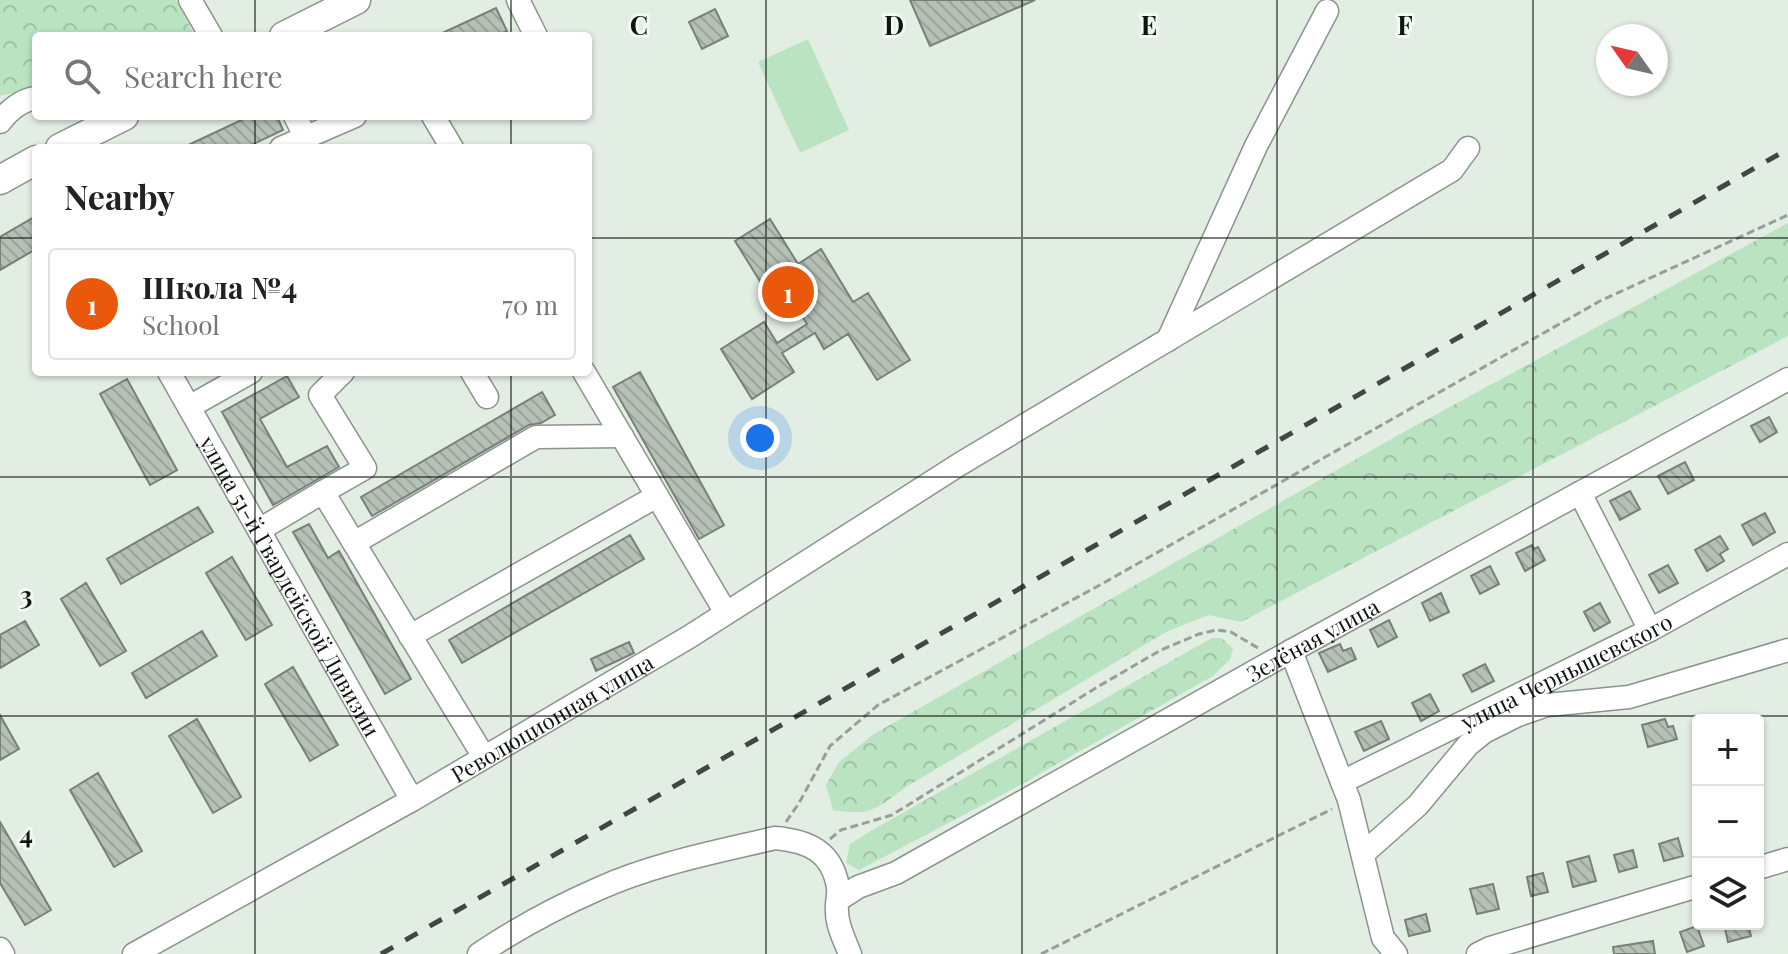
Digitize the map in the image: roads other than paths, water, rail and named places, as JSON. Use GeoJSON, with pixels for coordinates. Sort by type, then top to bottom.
{"type":"FeatureCollection","features":[{"type":"Feature","properties":{"kind":"main road"},"geometry":{"type":"LineString","coordinates":[[292,32],[356,0]]}},
{"type":"Feature","properties":{"kind":"main road"},"geometry":{"type":"LineString","coordinates":[[67,144],[106,120]]}},
{"type":"Feature","properties":{"kind":"main road"},"geometry":{"type":"LineString","coordinates":[[0,180],[32,162]]}},
{"type":"Feature","properties":{"kind":"street"},"geometry":{"type":"LineString","coordinates":[[190,0],[209,32]]}},
{"type":"Feature","properties":{"kind":"street"},"geometry":{"type":"LineString","coordinates":[[518,0],[534,32]]}},
{"type":"Feature","properties":{"kind":"street"},"geometry":{"type":"LineString","coordinates":[[1168,340],[1256,146],[1327,11]]}},
{"type":"Feature","properties":{"kind":"street"},"geometry":{"type":"LineString","coordinates":[[0,122],[7,112],[32,99]]}},
{"type":"Feature","properties":{"kind":"street"},"geometry":{"type":"LineString","coordinates":[[297,120],[306,138]]}},
{"type":"Feature","properties":{"kind":"street"},"geometry":{"type":"LineString","coordinates":[[291,144],[346,120]]}},
{"type":"Feature","properties":{"kind":"street"},"geometry":{"type":"LineString","coordinates":[[435,120],[450,144]]}},
{"type":"Feature","properties":{"kind":"street","name":"Революционная улица"},"geometry":{"type":"LineString","coordinates":[[134,954],[412,800],[726,613],[960,464],[1452,170],[1468,148]]}},
{"type":"Feature","properties":{"kind":"street","name":"улица 51-й Гвардейской Дивизии"},"geometry":{"type":"LineString","coordinates":[[171,376],[412,800]]}},
{"type":"Feature","properties":{"kind":"street"},"geometry":{"type":"LineString","coordinates":[[189,407],[244,376]]}},
{"type":"Feature","properties":{"kind":"street"},"geometry":{"type":"LineString","coordinates":[[259,530],[365,468],[320,395],[339,376]]}},
{"type":"Feature","properties":{"kind":"street"},"geometry":{"type":"LineString","coordinates":[[474,376],[487,397]]}},
{"type":"Feature","properties":{"kind":"street"},"geometry":{"type":"LineString","coordinates":[[586,376],[726,613]]}},
{"type":"Feature","properties":{"kind":"street","name":"Зелёная улица"},"geometry":{"type":"LineString","coordinates":[[838,900],[858,887],[896,873],[1282,656],[1788,379]]}},
{"type":"Feature","properties":{"kind":"street"},"geometry":{"type":"LineString","coordinates":[[354,543],[536,437],[622,436]]}},
{"type":"Feature","properties":{"kind":"street"},"geometry":{"type":"LineString","coordinates":[[323,492],[484,757]]}},
{"type":"Feature","properties":{"kind":"street"},"geometry":{"type":"LineString","coordinates":[[1580,493],[1650,630]]}},
{"type":"Feature","properties":{"kind":"street"},"geometry":{"type":"LineString","coordinates":[[410,636],[657,496]]}},
{"type":"Feature","properties":{"kind":"street","name":"улица Чернышевского"},"geometry":{"type":"LineString","coordinates":[[1346,791],[1788,554]]}},
{"type":"Feature","properties":{"kind":"street"},"geometry":{"type":"LineString","coordinates":[[1364,853],[1418,805],[1468,745],[1484,732],[1518,715],[1547,705],[1629,697],[1788,650]]}},
{"type":"Feature","properties":{"kind":"street"},"geometry":{"type":"LineString","coordinates":[[1282,656],[1346,791],[1383,938],[1396,954]]}},
{"type":"Feature","properties":{"kind":"street"},"geometry":{"type":"LineString","coordinates":[[479,954],[598,888],[682,861],[782,839],[817,849],[827,857],[837,884],[841,933],[850,954]]}},
{"type":"Feature","properties":{"kind":"street"},"geometry":{"type":"LineString","coordinates":[[1764,866],[1788,859]]}},
{"type":"Feature","properties":{"kind":"street"},"geometry":{"type":"LineString","coordinates":[[1478,954],[1692,888]]}},
{"type":"Feature","properties":{"kind":"railway"},"geometry":{"type":"LineString","coordinates":[[381,954],[1788,149]]}},
{"type":"Feature","properties":{"kind":"place","name":"Школа №4"},"geometry":{"type":"Point","coordinates":[788,292]}}]}
